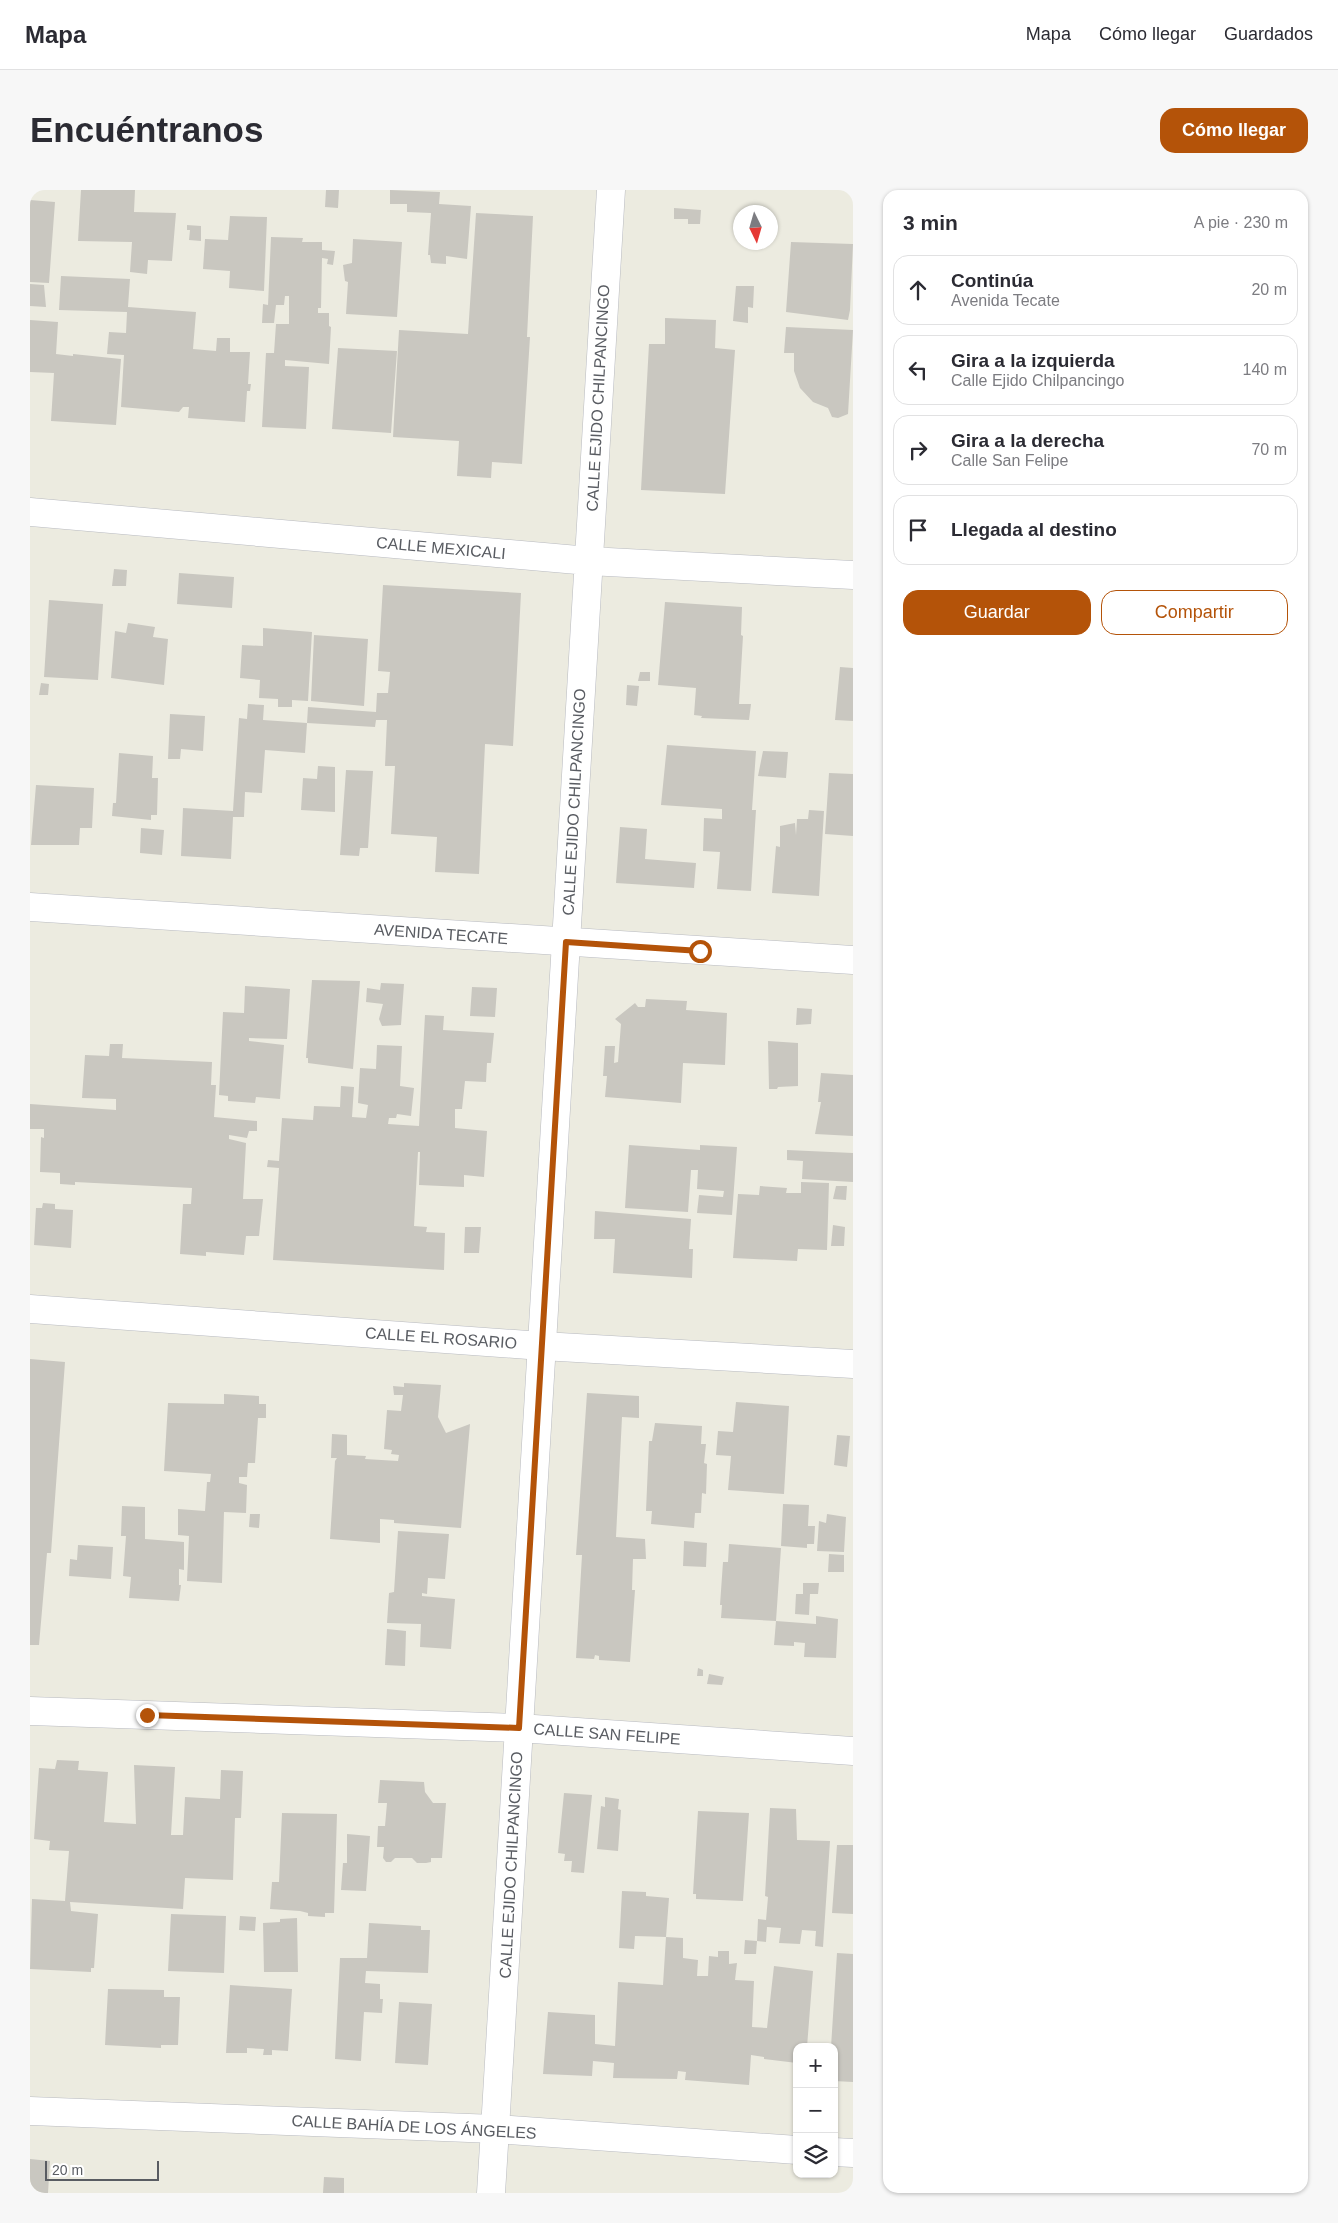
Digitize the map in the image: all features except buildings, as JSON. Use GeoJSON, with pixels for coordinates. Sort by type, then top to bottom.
{"type":"FeatureCollection","features":[{"type":"Feature","properties":{"kind":"street","name":"CALLE EJIDO CHILPANCINGO"},"geometry":{"type":"LineString","coordinates":[[491,2193],[611,190]]}},
{"type":"Feature","properties":{"kind":"street","name":"CALLE MEXICALI"},"geometry":{"type":"LineString","coordinates":[[30,512],[589,561],[853,575]]}},
{"type":"Feature","properties":{"kind":"street","name":"AVENIDA TECATE"},"geometry":{"type":"LineString","coordinates":[[30,907],[853,960]]}},
{"type":"Feature","properties":{"kind":"street","name":"CALLE EL ROSARIO"},"geometry":{"type":"LineString","coordinates":[[30,1309],[542,1346],[853,1364]]}},
{"type":"Feature","properties":{"kind":"street","name":"CALLE SAN FELIPE"},"geometry":{"type":"LineString","coordinates":[[30,1710],[519,1728],[853,1751]]}},
{"type":"Feature","properties":{"kind":"street","name":"CALLE BAHÍA DE LOS ÁNGELES"},"geometry":{"type":"LineString","coordinates":[[30,2111],[495,2129],[793,2150]]}},
{"type":"Feature","properties":{"kind":"street"},"geometry":{"type":"LineString","coordinates":[[838,2152],[853,2154]]}},
{"type":"Feature","properties":{"kind":"route"},"geometry":{"type":"LineString","coordinates":[[147,1715],[519,1728],[566,942],[700,951]]}}]}
